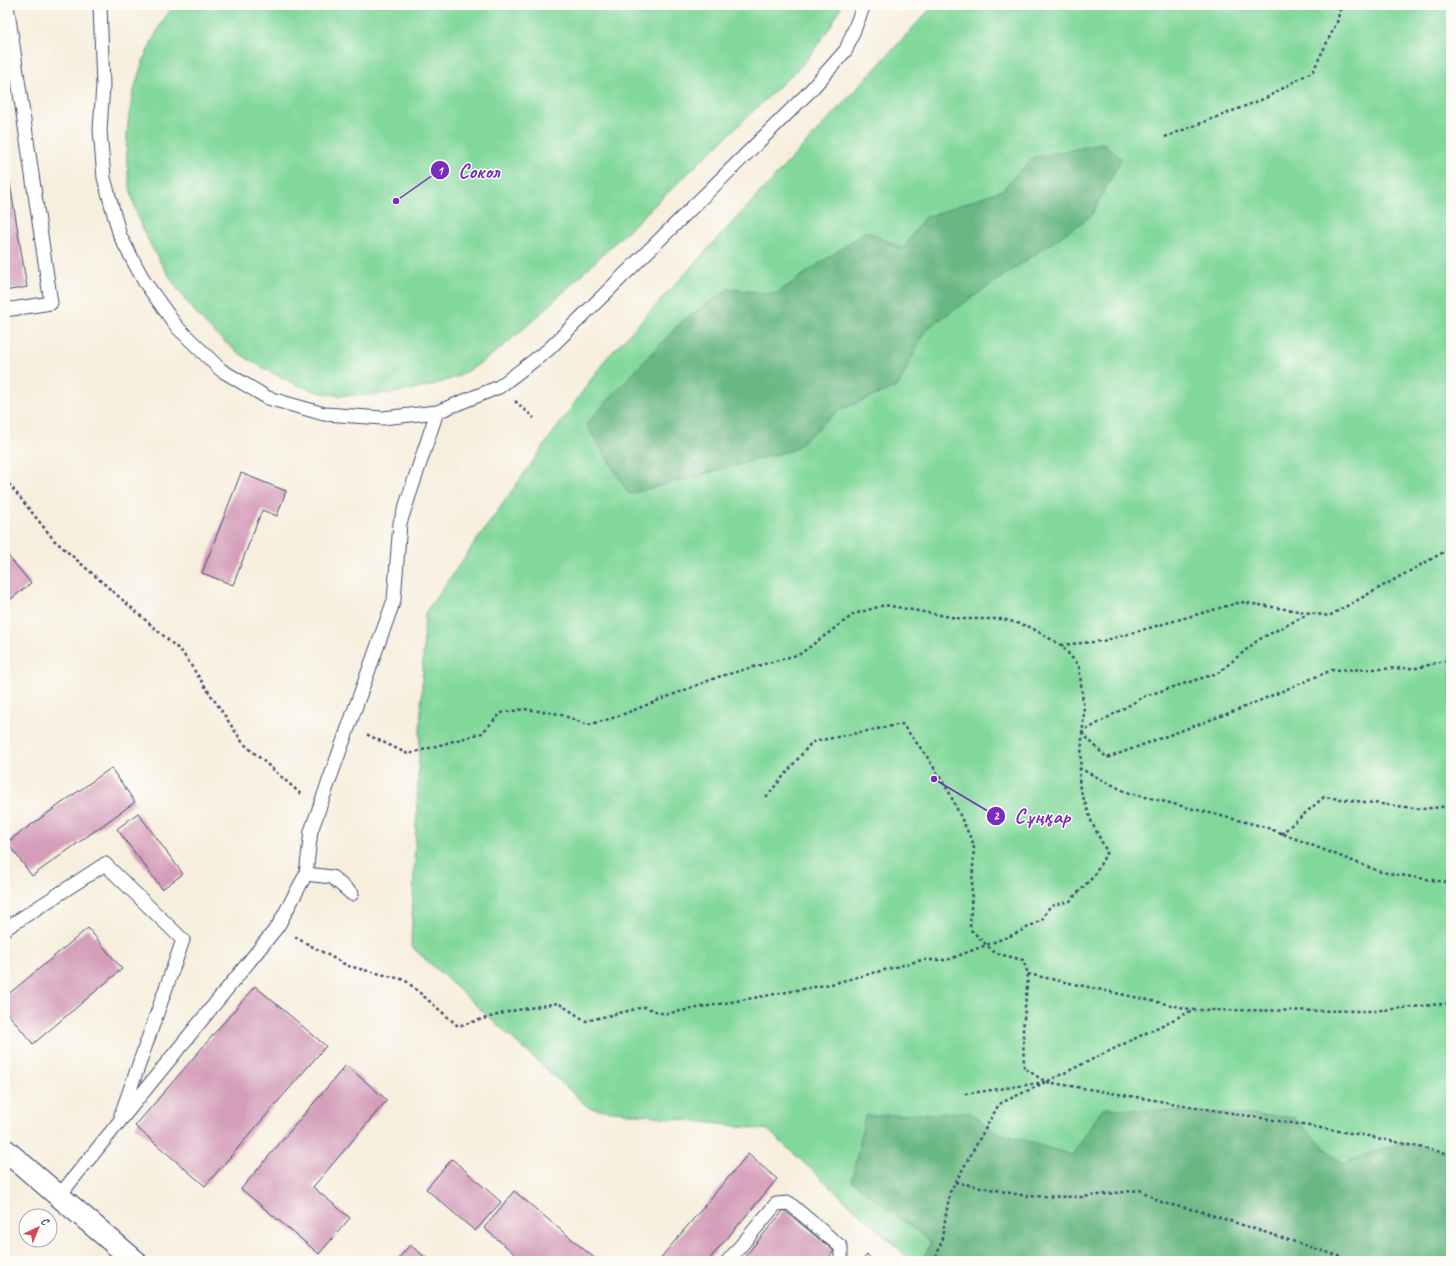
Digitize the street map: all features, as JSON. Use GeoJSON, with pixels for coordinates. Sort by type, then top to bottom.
{"type":"FeatureCollection","features":[{"type":"Feature","properties":{"kind":"main road"},"geometry":{"type":"LineString","coordinates":[[5,1150],[135,1261]]}},
{"type":"Feature","properties":{"kind":"lane"},"geometry":{"type":"LineString","coordinates":[[5,310],[51,303],[7,5]]}},
{"type":"Feature","properties":{"kind":"lane"},"geometry":{"type":"LineString","coordinates":[[100,5],[103,85],[100,130],[104,178],[120,236],[144,281],[177,327],[221,370],[268,398],[324,414],[383,418],[437,412],[500,387],[548,349],[810,91],[846,50],[864,5]]}},
{"type":"Feature","properties":{"kind":"lane"},"geometry":{"type":"LineString","coordinates":[[59,1196],[278,926],[306,874],[312,831],[394,600],[400,524],[437,412]]}},
{"type":"Feature","properties":{"kind":"lane"},"geometry":{"type":"LineString","coordinates":[[5,929],[105,864],[183,940],[118,1124]]}},
{"type":"Feature","properties":{"kind":"lane"},"geometry":{"type":"LineString","coordinates":[[306,874],[332,877],[352,894]]}},
{"type":"Feature","properties":{"kind":"lane"},"geometry":{"type":"LineString","coordinates":[[728,1261],[776,1204],[790,1204],[841,1247],[842,1261]]}},
{"type":"Feature","properties":{"kind":"path"},"geometry":{"type":"LineString","coordinates":[[1165,137],[1266,98],[1313,71],[1337,22],[1341,5]]}},
{"type":"Feature","properties":{"kind":"path"},"geometry":{"type":"LineString","coordinates":[[500,387],[534,418]]}},
{"type":"Feature","properties":{"kind":"path"},"geometry":{"type":"LineString","coordinates":[[5,479],[54,540],[182,652],[243,743],[319,810]]}},
{"type":"Feature","properties":{"kind":"path"},"geometry":{"type":"LineString","coordinates":[[1061,645],[1103,641],[1241,602],[1329,616],[1451,548]]}},
{"type":"Feature","properties":{"kind":"path"},"geometry":{"type":"LineString","coordinates":[[278,926],[348,966],[405,980],[458,1026],[511,1011],[558,1003],[586,1021],[644,1007],[664,1014],[832,984],[922,960],[947,960],[1015,934],[1042,920],[1050,906],[1070,901],[1094,876],[1107,852],[1092,823],[1079,785],[1084,711],[1079,666],[1061,645],[1030,627],[1003,619],[962,618],[885,605],[854,614],[800,654],[718,677],[616,717],[588,725],[559,714],[524,709],[501,713],[482,732],[408,754],[349,726]]}},
{"type":"Feature","properties":{"kind":"path"},"geometry":{"type":"LineString","coordinates":[[1082,733],[1145,696],[1218,673],[1258,640],[1310,613]]}},
{"type":"Feature","properties":{"kind":"path"},"geometry":{"type":"LineString","coordinates":[[1082,733],[1107,758],[1240,708],[1332,670],[1417,668],[1451,659]]}},
{"type":"Feature","properties":{"kind":"path"},"geometry":{"type":"LineString","coordinates":[[766,797],[812,742],[902,724],[926,755],[949,792],[974,845],[970,929],[995,953],[1023,960],[1028,974],[1023,1030],[1024,1068],[1046,1082]]}},
{"type":"Feature","properties":{"kind":"path"},"geometry":{"type":"LineString","coordinates":[[1079,769],[1126,792],[1265,828],[1381,872],[1451,883]]}},
{"type":"Feature","properties":{"kind":"path"},"geometry":{"type":"LineString","coordinates":[[1281,834],[1324,797],[1422,809],[1451,806]]}},
{"type":"Feature","properties":{"kind":"path"},"geometry":{"type":"LineString","coordinates":[[1028,974],[1193,1010],[1373,1011],[1451,1003]]}},
{"type":"Feature","properties":{"kind":"path"},"geometry":{"type":"LineString","coordinates":[[936,1261],[941,1243],[950,1192],[999,1104],[1193,1010]]}},
{"type":"Feature","properties":{"kind":"path"},"geometry":{"type":"LineString","coordinates":[[965,1094],[1046,1082],[1368,1136],[1451,1154]]}},
{"type":"Feature","properties":{"kind":"path"},"geometry":{"type":"LineString","coordinates":[[955,1182],[1026,1196],[1082,1197],[1140,1190],[1163,1203],[1198,1211],[1354,1261]]}},
{"type":"Feature","properties":{"kind":"green space"},"geometry":{"type":"Polygon","coordinates":[[[174,5],[842,5],[831,26],[805,62],[536,318],[500,349],[481,363],[460,375],[433,385],[400,392],[350,396],[326,394],[296,384],[258,365],[232,348],[209,328],[180,292],[162,265],[143,229],[132,195],[127,167],[127,138],[130,109],[146,54],[159,28],[174,5]]]}},
{"type":"Feature","properties":{"kind":"green space"},"geometry":{"type":"Polygon","coordinates":[[[934,5],[1451,5],[1451,1261],[912,1261],[768,1130],[589,1108],[411,946],[425,613],[605,360],[934,5]]]}},
{"type":"Feature","properties":{"kind":"green space"},"geometry":{"type":"Polygon","coordinates":[[[1104,143],[1121,159],[1091,216],[926,329],[898,386],[838,411],[793,450],[629,494],[586,424],[681,322],[728,289],[776,294],[866,231],[903,249],[924,218],[1002,190],[1033,158],[1104,143]]]}},
{"type":"Feature","properties":{"kind":"green space"},"geometry":{"type":"Polygon","coordinates":[[[1103,1108],[1293,1117],[1342,1164],[1400,1143],[1451,1153],[1451,1261],[923,1261],[931,1242],[852,1181],[865,1116],[969,1112],[993,1131],[1072,1155],[1103,1108]]]}},
{"type":"Feature","properties":{"kind":"building"},"geometry":{"type":"Polygon","coordinates":[[[5,153],[27,287],[5,291],[5,153]]]}},
{"type":"Feature","properties":{"kind":"building"},"geometry":{"type":"Polygon","coordinates":[[[241,473],[286,491],[277,516],[262,510],[233,585],[202,573],[241,473]]]}},
{"type":"Feature","properties":{"kind":"building"},"geometry":{"type":"Polygon","coordinates":[[[5,552],[31,583],[5,604],[5,552]]]}},
{"type":"Feature","properties":{"kind":"building"},"geometry":{"type":"Polygon","coordinates":[[[111,768],[135,802],[32,876],[7,842],[111,768]]]}},
{"type":"Feature","properties":{"kind":"building"},"geometry":{"type":"Polygon","coordinates":[[[138,813],[183,874],[162,889],[117,829],[138,813]]]}},
{"type":"Feature","properties":{"kind":"building"},"geometry":{"type":"Polygon","coordinates":[[[88,928],[122,969],[33,1044],[5,1010],[5,997],[88,928]]]}},
{"type":"Feature","properties":{"kind":"building"},"geometry":{"type":"Polygon","coordinates":[[[255,986],[326,1046],[205,1186],[135,1126],[255,986]]]}},
{"type":"Feature","properties":{"kind":"building"},"geometry":{"type":"Polygon","coordinates":[[[346,1065],[387,1100],[313,1187],[350,1218],[319,1254],[241,1189],[346,1065]]]}},
{"type":"Feature","properties":{"kind":"building"},"geometry":{"type":"Polygon","coordinates":[[[748,1154],[777,1179],[708,1261],[658,1261],[748,1154]]]}},
{"type":"Feature","properties":{"kind":"building"},"geometry":{"type":"Polygon","coordinates":[[[452,1159],[501,1202],[475,1231],[426,1189],[452,1159]]]}},
{"type":"Feature","properties":{"kind":"building"},"geometry":{"type":"Polygon","coordinates":[[[514,1191],[598,1261],[523,1261],[484,1228],[514,1191]]]}},
{"type":"Feature","properties":{"kind":"building"},"geometry":{"type":"Polygon","coordinates":[[[784,1210],[834,1251],[825,1261],[741,1261],[784,1210]]]}},
{"type":"Feature","properties":{"kind":"building"},"geometry":{"type":"Polygon","coordinates":[[[410,1245],[430,1261],[396,1261],[410,1245]]]}},
{"type":"Feature","properties":{"kind":"building"},"geometry":{"type":"Polygon","coordinates":[[[867,1255],[874,1261],[861,1261],[867,1255]]]}},
{"type":"Feature","properties":{"kind":"place","name":"Сокол"},"geometry":{"type":"Point","coordinates":[396,201]}},
{"type":"Feature","properties":{"kind":"place","name":"Сұңқар"},"geometry":{"type":"Point","coordinates":[934,779]}}]}
